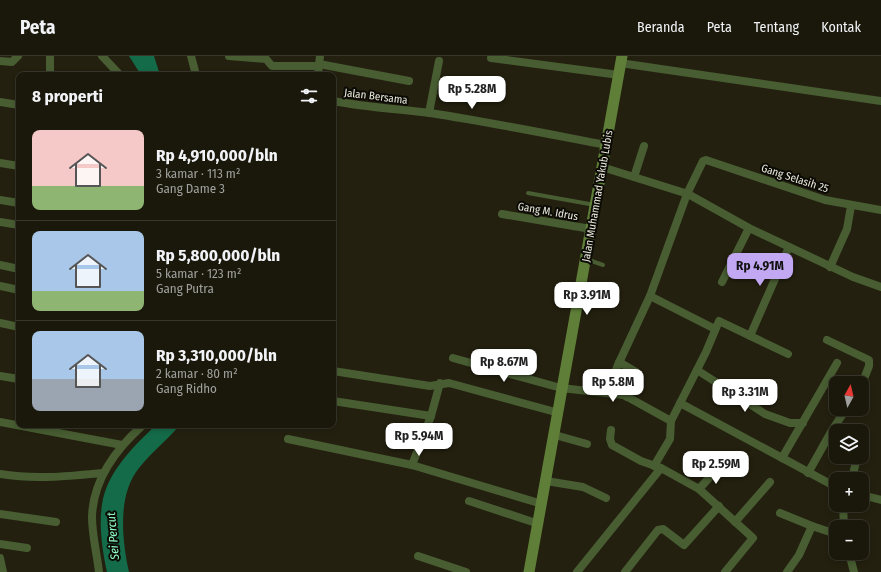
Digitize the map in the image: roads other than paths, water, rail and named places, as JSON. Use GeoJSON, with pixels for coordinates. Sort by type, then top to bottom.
{"type":"FeatureCollection","features":[{"type":"Feature","properties":{"kind":"main road","name":"Jalan Muhammad Yakub Lubis"},"geometry":{"type":"LineString","coordinates":[[529,572],[559,414],[562,388],[621,60]]}},
{"type":"Feature","properties":{"kind":"street"},"geometry":{"type":"LineString","coordinates":[[0,61],[12,62],[18,56]]}},
{"type":"Feature","properties":{"kind":"street"},"geometry":{"type":"LineString","coordinates":[[50,56],[50,72]]}},
{"type":"Feature","properties":{"kind":"street"},"geometry":{"type":"LineString","coordinates":[[102,56],[117,72]]}},
{"type":"Feature","properties":{"kind":"street"},"geometry":{"type":"LineString","coordinates":[[191,56],[195,72]]}},
{"type":"Feature","properties":{"kind":"street"},"geometry":{"type":"LineString","coordinates":[[229,56],[267,59],[272,66],[320,62],[409,81]]}},
{"type":"Feature","properties":{"kind":"street"},"geometry":{"type":"LineString","coordinates":[[491,58],[619,75]]}},
{"type":"Feature","properties":{"kind":"street"},"geometry":{"type":"LineString","coordinates":[[621,60],[881,101]]}},
{"type":"Feature","properties":{"kind":"street"},"geometry":{"type":"LineString","coordinates":[[429,113],[439,61]]}},
{"type":"Feature","properties":{"kind":"street"},"geometry":{"type":"LineString","coordinates":[[318,72],[320,62]]}},
{"type":"Feature","properties":{"kind":"street"},"geometry":{"type":"LineString","coordinates":[[0,102],[16,105]]}},
{"type":"Feature","properties":{"kind":"street","name":"Jalan Bersama"},"geometry":{"type":"LineString","coordinates":[[336,102],[365,107],[429,113],[606,145]]}},
{"type":"Feature","properties":{"kind":"street"},"geometry":{"type":"LineString","coordinates":[[634,177],[644,146]]}},
{"type":"Feature","properties":{"kind":"street","name":"Gang Selasih 25"},"geometry":{"type":"LineString","coordinates":[[687,194],[703,161],[706,160],[825,200],[881,210]]}},
{"type":"Feature","properties":{"kind":"street"},"geometry":{"type":"LineString","coordinates":[[0,163],[16,166]]}},
{"type":"Feature","properties":{"kind":"street"},"geometry":{"type":"LineString","coordinates":[[602,167],[687,194],[749,228],[830,266],[881,287]]}},
{"type":"Feature","properties":{"kind":"street"},"geometry":{"type":"LineString","coordinates":[[608,392],[618,362],[650,296],[687,194]]}},
{"type":"Feature","properties":{"kind":"street"},"geometry":{"type":"LineString","coordinates":[[0,200],[16,203]]}},
{"type":"Feature","properties":{"kind":"street"},"geometry":{"type":"LineString","coordinates":[[830,266],[847,229],[852,206]]}},
{"type":"Feature","properties":{"kind":"street","name":"Gang M. Idrus"},"geometry":{"type":"LineString","coordinates":[[502,214],[591,229]]}},
{"type":"Feature","properties":{"kind":"street"},"geometry":{"type":"LineString","coordinates":[[0,222],[16,225]]}},
{"type":"Feature","properties":{"kind":"street"},"geometry":{"type":"LineString","coordinates":[[722,282],[749,228]]}},
{"type":"Feature","properties":{"kind":"street"},"geometry":{"type":"LineString","coordinates":[[750,336],[789,247]]}},
{"type":"Feature","properties":{"kind":"street"},"geometry":{"type":"LineString","coordinates":[[0,265],[16,268]]}},
{"type":"Feature","properties":{"kind":"street"},"geometry":{"type":"LineString","coordinates":[[0,286],[16,289]]}},
{"type":"Feature","properties":{"kind":"street"},"geometry":{"type":"LineString","coordinates":[[650,296],[715,329]]}},
{"type":"Feature","properties":{"kind":"street"},"geometry":{"type":"LineString","coordinates":[[578,572],[658,467],[670,440],[671,421],[697,370],[719,321],[788,354]]}},
{"type":"Feature","properties":{"kind":"street"},"geometry":{"type":"LineString","coordinates":[[0,323],[16,326]]}},
{"type":"Feature","properties":{"kind":"street"},"geometry":{"type":"LineString","coordinates":[[828,340],[869,360],[869,366],[865,376]]}},
{"type":"Feature","properties":{"kind":"street"},"geometry":{"type":"LineString","coordinates":[[453,358],[562,388],[608,392],[627,397],[671,421]]}},
{"type":"Feature","properties":{"kind":"street"},"geometry":{"type":"LineString","coordinates":[[618,362],[636,372],[627,397]]}},
{"type":"Feature","properties":{"kind":"street"},"geometry":{"type":"LineString","coordinates":[[782,458],[837,362]]}},
{"type":"Feature","properties":{"kind":"street"},"geometry":{"type":"LineString","coordinates":[[697,370],[765,414],[790,423],[803,423]]}},
{"type":"Feature","properties":{"kind":"street"},"geometry":{"type":"LineString","coordinates":[[336,372],[430,386],[440,383],[449,383],[559,414]]}},
{"type":"Feature","properties":{"kind":"street"},"geometry":{"type":"LineString","coordinates":[[0,376],[16,379]]}},
{"type":"Feature","properties":{"kind":"street"},"geometry":{"type":"LineString","coordinates":[[412,466],[431,416],[440,383]]}},
{"type":"Feature","properties":{"kind":"street"},"geometry":{"type":"LineString","coordinates":[[336,401],[431,416]]}},
{"type":"Feature","properties":{"kind":"street"},"geometry":{"type":"LineString","coordinates":[[680,404],[829,484]]}},
{"type":"Feature","properties":{"kind":"street"},"geometry":{"type":"LineString","coordinates":[[808,473],[830,432],[841,416]]}},
{"type":"Feature","properties":{"kind":"street"},"geometry":{"type":"LineString","coordinates":[[0,422],[16,425]]}},
{"type":"Feature","properties":{"kind":"street"},"geometry":{"type":"LineString","coordinates":[[32,428],[122,445]]}},
{"type":"Feature","properties":{"kind":"street"},"geometry":{"type":"LineString","coordinates":[[99,572],[92,516],[96,494],[103,473],[122,445],[140,428]]}},
{"type":"Feature","properties":{"kind":"street"},"geometry":{"type":"LineString","coordinates":[[611,430],[610,439],[612,445],[699,489],[753,538],[727,571]]}},
{"type":"Feature","properties":{"kind":"street"},"geometry":{"type":"LineString","coordinates":[[555,435],[587,444]]}},
{"type":"Feature","properties":{"kind":"street"},"geometry":{"type":"LineString","coordinates":[[288,439],[412,466],[542,504]]}},
{"type":"Feature","properties":{"kind":"street"},"geometry":{"type":"LineString","coordinates":[[699,489],[718,468]]}},
{"type":"Feature","properties":{"kind":"street"},"geometry":{"type":"LineString","coordinates":[[0,474],[22,478],[46,478],[103,473]]}},
{"type":"Feature","properties":{"kind":"street"},"geometry":{"type":"LineString","coordinates":[[546,481],[583,486],[606,498]]}},
{"type":"Feature","properties":{"kind":"street"},"geometry":{"type":"LineString","coordinates":[[735,522],[770,482]]}},
{"type":"Feature","properties":{"kind":"street"},"geometry":{"type":"LineString","coordinates":[[869,496],[881,499]]}},
{"type":"Feature","properties":{"kind":"street"},"geometry":{"type":"LineString","coordinates":[[469,501],[539,524]]}},
{"type":"Feature","properties":{"kind":"street"},"geometry":{"type":"LineString","coordinates":[[625,572],[658,530],[663,529],[684,545],[719,506]]}},
{"type":"Feature","properties":{"kind":"street"},"geometry":{"type":"LineString","coordinates":[[780,513],[829,532]]}},
{"type":"Feature","properties":{"kind":"street"},"geometry":{"type":"LineString","coordinates":[[0,514],[56,522]]}},
{"type":"Feature","properties":{"kind":"street"},"geometry":{"type":"LineString","coordinates":[[787,572],[799,555],[812,526]]}},
{"type":"Feature","properties":{"kind":"street"},"geometry":{"type":"LineString","coordinates":[[0,544],[27,548]]}},
{"type":"Feature","properties":{"kind":"street"},"geometry":{"type":"LineString","coordinates":[[418,556],[466,572]]}},
{"type":"Feature","properties":{"kind":"street"},"geometry":{"type":"LineString","coordinates":[[0,558],[3,572]]}},
{"type":"Feature","properties":{"kind":"street"},"geometry":{"type":"LineString","coordinates":[[851,560],[855,571]]}},
{"type":"Feature","properties":{"kind":"lane"},"geometry":{"type":"LineString","coordinates":[[528,193],[595,205]]}},
{"type":"Feature","properties":{"kind":"lane"},"geometry":{"type":"LineString","coordinates":[[585,259],[603,265]]}},
{"type":"Feature","properties":{"kind":"water"},"geometry":{"type":"Polygon","coordinates":[[[129,56],[154,56],[159,72],[139,72],[129,56]]]}},
{"type":"Feature","properties":{"kind":"water","name":"Sei Percut"},"geometry":{"type":"Polygon","coordinates":[[[153,428],[177,428],[139,468],[127,491],[124,504],[123,532],[129,572],[107,572],[102,545],[101,517],[103,499],[106,488],[117,468],[153,428]]]}}]}
